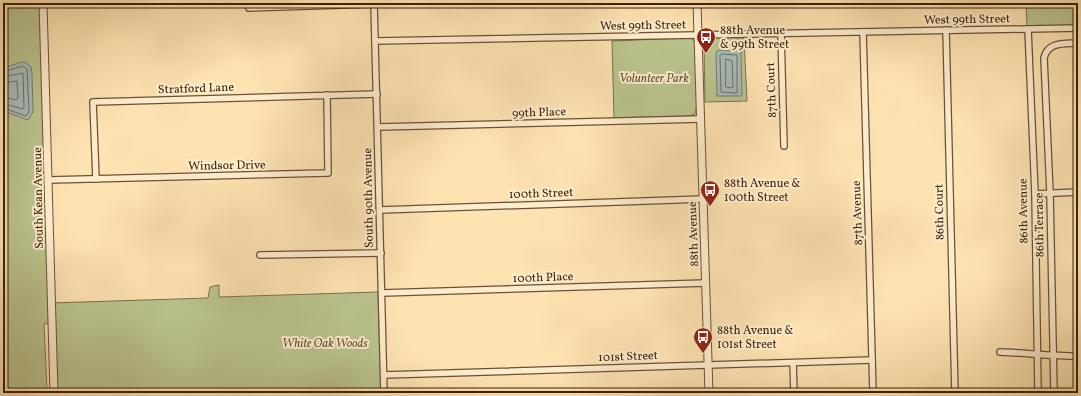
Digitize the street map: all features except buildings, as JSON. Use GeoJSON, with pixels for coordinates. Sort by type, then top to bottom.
{"type":"FeatureCollection","features":[{"type":"Feature","properties":{"kind":"street","name":"South Kean Avenue"},"geometry":{"type":"LineString","coordinates":[[43,3],[54,393]]}},
{"type":"Feature","properties":{"kind":"street"},"geometry":{"type":"LineString","coordinates":[[249,8],[374,3]]}},
{"type":"Feature","properties":{"kind":"street","name":"South 90th Avenue"},"geometry":{"type":"LineString","coordinates":[[374,3],[384,393]]}},
{"type":"Feature","properties":{"kind":"street","name":"88th Avenue"},"geometry":{"type":"LineString","coordinates":[[697,3],[709,393]]}},
{"type":"Feature","properties":{"kind":"street","name":"West 99th Street"},"geometry":{"type":"LineString","coordinates":[[375,41],[1078,28]]}},
{"type":"Feature","properties":{"kind":"street","name":"86th Avenue"},"geometry":{"type":"LineString","coordinates":[[1028,29],[1035,194],[1036,353],[1038,393]]}},
{"type":"Feature","properties":{"kind":"street","name":"86th Court"},"geometry":{"type":"LineString","coordinates":[[946,30],[954,393]]}},
{"type":"Feature","properties":{"kind":"street","name":"87th Avenue"},"geometry":{"type":"LineString","coordinates":[[863,32],[874,393]]}},
{"type":"Feature","properties":{"kind":"street","name":"87th Court"},"geometry":{"type":"LineString","coordinates":[[781,33],[784,146]]}},
{"type":"Feature","properties":{"kind":"street","name":"86th Terrace"},"geometry":{"type":"LineString","coordinates":[[1054,393],[1050,193],[1044,58],[1048,49],[1056,44],[1078,43]]}},
{"type":"Feature","properties":{"kind":"street","name":"Stratford Lane"},"geometry":{"type":"LineString","coordinates":[[96,179],[93,102],[377,94]]}},
{"type":"Feature","properties":{"kind":"street","name":"Windsor Drive"},"geometry":{"type":"LineString","coordinates":[[48,180],[328,173],[327,95]]}},
{"type":"Feature","properties":{"kind":"street","name":"99th Place"},"geometry":{"type":"LineString","coordinates":[[378,127],[701,119]]}},
{"type":"Feature","properties":{"kind":"street"},"geometry":{"type":"LineString","coordinates":[[1035,194],[1078,192]]}},
{"type":"Feature","properties":{"kind":"street","name":"100th Street"},"geometry":{"type":"LineString","coordinates":[[380,210],[703,199]]}},
{"type":"Feature","properties":{"kind":"street"},"geometry":{"type":"LineString","coordinates":[[260,255],[381,252]]}},
{"type":"Feature","properties":{"kind":"street","name":"100th Place"},"geometry":{"type":"LineString","coordinates":[[382,292],[706,283]]}},
{"type":"Feature","properties":{"kind":"street"},"geometry":{"type":"LineString","coordinates":[[1000,352],[1036,353],[1053,356],[1078,356]]}},
{"type":"Feature","properties":{"kind":"street","name":"101st Street"},"geometry":{"type":"LineString","coordinates":[[384,375],[872,360]]}},
{"type":"Feature","properties":{"kind":"street"},"geometry":{"type":"LineString","coordinates":[[793,363],[794,393]]}},
{"type":"Feature","properties":{"kind":"green space","name":"White Oak Woods"},"geometry":{"type":"Polygon","coordinates":[[[3,3],[43,3],[50,303],[208,298],[210,287],[219,285],[219,297],[378,292],[381,393],[3,393],[3,3]],[[52,323],[44,324],[47,390],[54,390],[52,323]]]}},
{"type":"Feature","properties":{"kind":"green space"},"geometry":{"type":"Polygon","coordinates":[[[1026,3],[1078,3],[1078,25],[1027,26],[1026,3]]]}},
{"type":"Feature","properties":{"kind":"green space"},"geometry":{"type":"Polygon","coordinates":[[[716,38],[744,38],[747,101],[705,102],[704,45],[711,39],[716,38]]]}},
{"type":"Feature","properties":{"kind":"green space","name":"Volunteer Park"},"geometry":{"type":"Polygon","coordinates":[[[693,39],[695,45],[697,105],[695,114],[689,116],[614,118],[612,41],[693,39]]]}},
{"type":"Feature","properties":{"kind":"water"},"geometry":{"type":"Polygon","coordinates":[[[719,50],[741,51],[742,96],[717,96],[716,54],[719,50]]]}},
{"type":"Feature","properties":{"kind":"water"},"geometry":{"type":"Polygon","coordinates":[[[20,62],[25,62],[31,67],[32,74],[33,112],[28,120],[3,111],[3,69],[20,62]]]}},
{"type":"Feature","properties":{"kind":"place","name":"88th Avenue & 99th Street"},"geometry":{"type":"Point","coordinates":[706,54]}},
{"type":"Feature","properties":{"kind":"place","name":"88th Avenue & 100th Street"},"geometry":{"type":"Point","coordinates":[710,207]}},
{"type":"Feature","properties":{"kind":"place","name":"88th Avenue & 101st Street"},"geometry":{"type":"Point","coordinates":[703,354]}}]}
